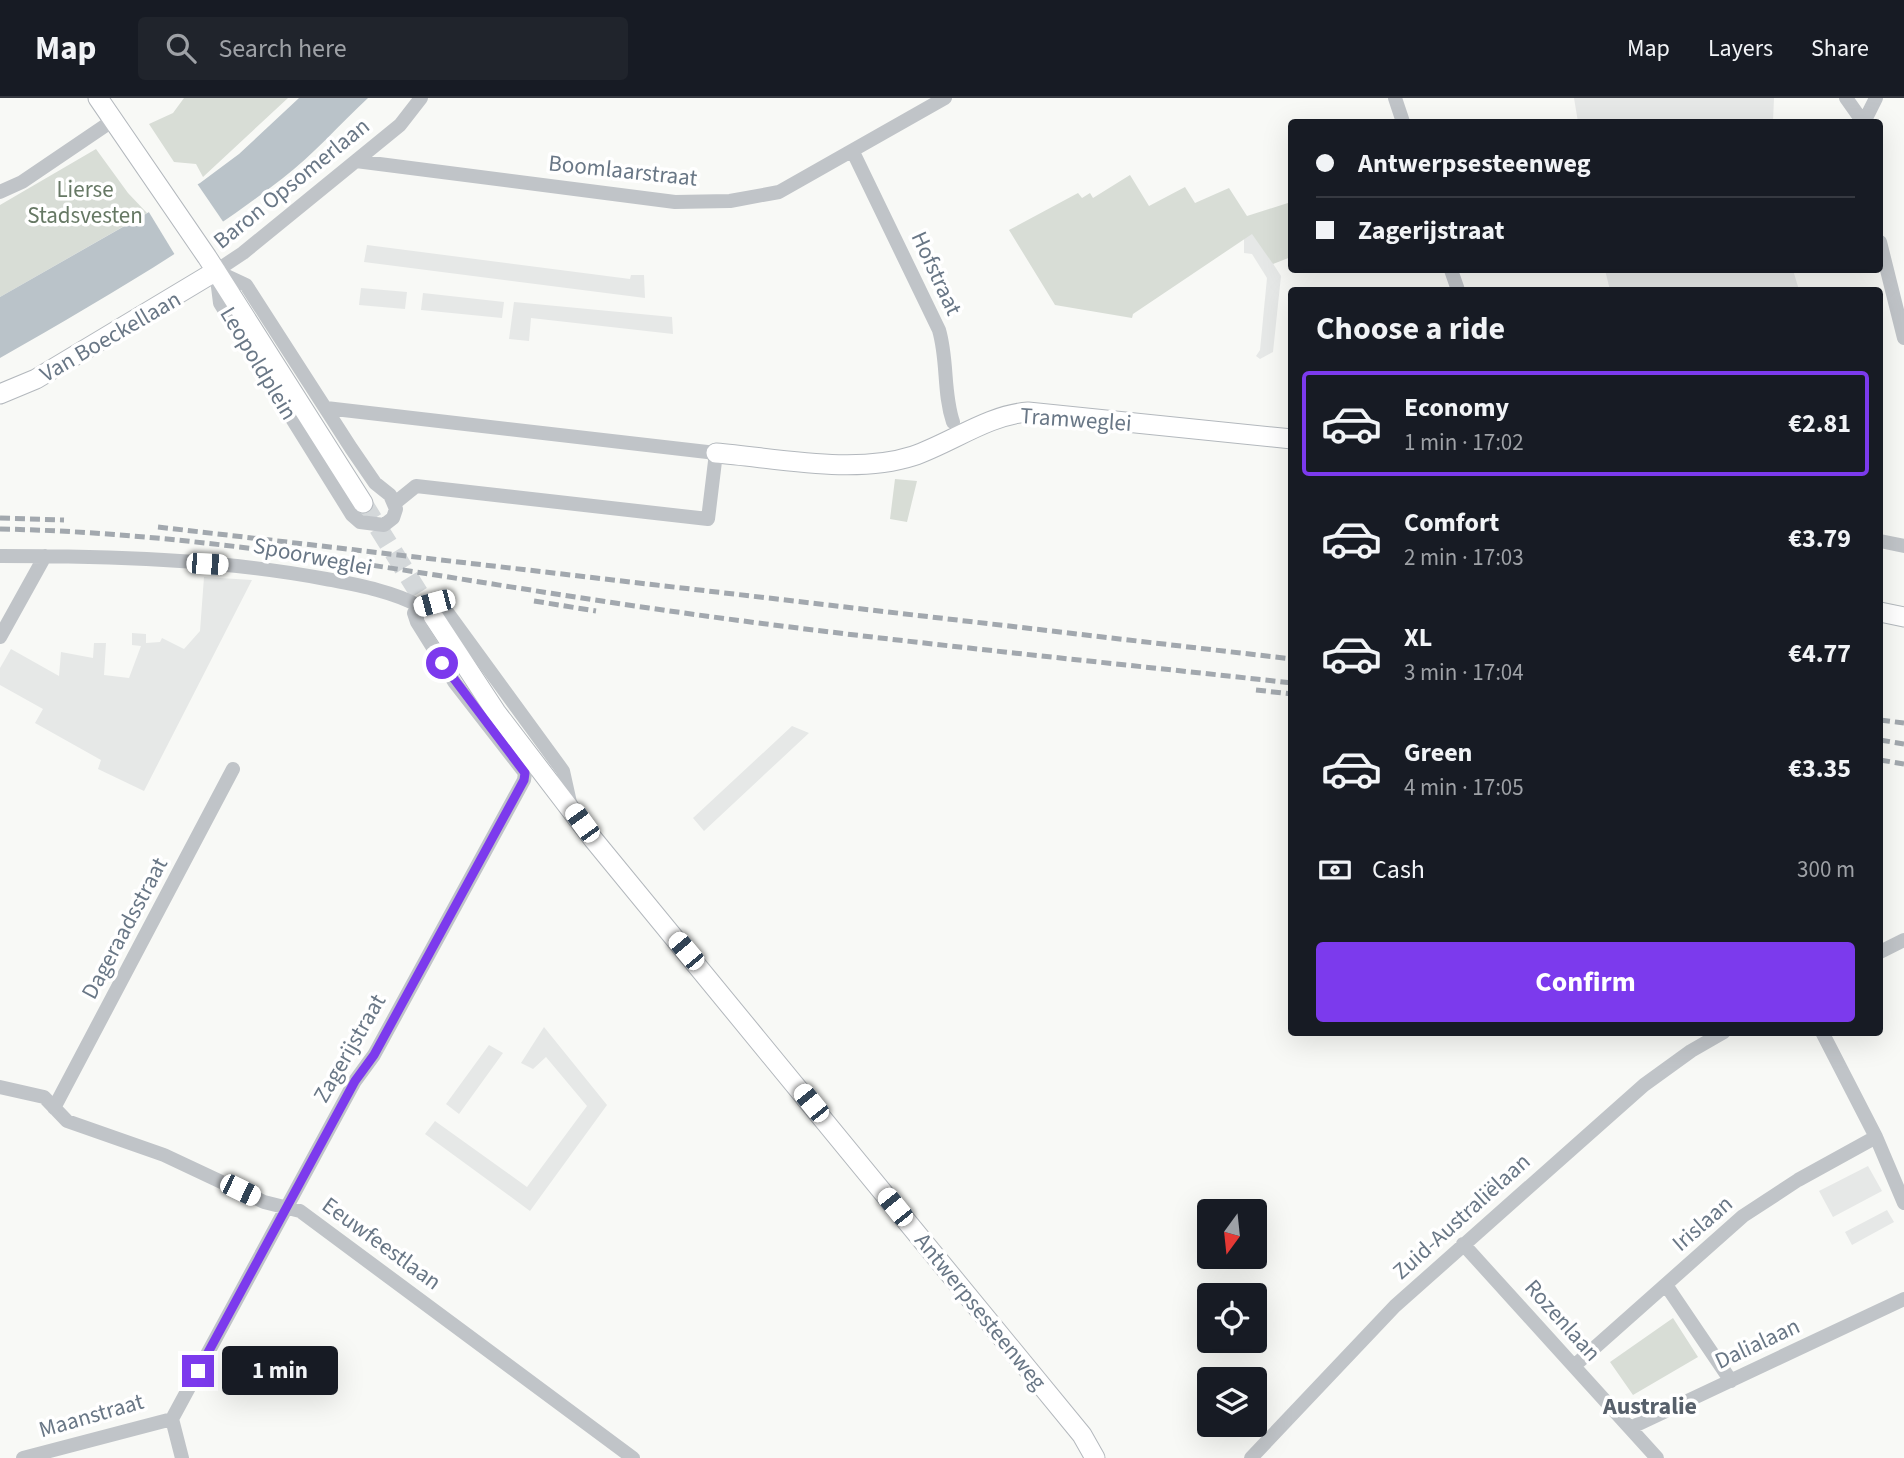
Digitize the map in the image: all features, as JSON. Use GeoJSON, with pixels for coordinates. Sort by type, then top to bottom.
{"type":"FeatureCollection","features":[{"type":"Feature","properties":{"kind":"street"},"geometry":{"type":"LineString","coordinates":[[98,98],[211,264],[363,503]]}},
{"type":"Feature","properties":{"kind":"street","name":"Baron Opsomerlaan"},"geometry":{"type":"LineString","coordinates":[[211,264],[243,253],[400,125],[421,98]]}},
{"type":"Feature","properties":{"kind":"street","name":"Boomlaarstraat"},"geometry":{"type":"LineString","coordinates":[[356,161],[689,202],[730,201],[779,192],[944,98]]}},
{"type":"Feature","properties":{"kind":"street"},"geometry":{"type":"LineString","coordinates":[[1395,98],[1403,119]]}},
{"type":"Feature","properties":{"kind":"street"},"geometry":{"type":"LineString","coordinates":[[1846,98],[1861,119]]}},
{"type":"Feature","properties":{"kind":"street"},"geometry":{"type":"LineString","coordinates":[[1865,119],[1876,98]]}},
{"type":"Feature","properties":{"kind":"street"},"geometry":{"type":"LineString","coordinates":[[0,192],[22,182],[112,121]]}},
{"type":"Feature","properties":{"kind":"street","name":"Hofstraat"},"geometry":{"type":"LineString","coordinates":[[853,152],[939,330],[943,344],[946,400],[953,422]]}},
{"type":"Feature","properties":{"kind":"street"},"geometry":{"type":"LineString","coordinates":[[1883,254],[1904,338]]}},
{"type":"Feature","properties":{"kind":"street","name":"Van Boeckellaan"},"geometry":{"type":"LineString","coordinates":[[0,394],[36,379],[211,264]]}},
{"type":"Feature","properties":{"kind":"street","name":"Leopoldplein"},"geometry":{"type":"LineString","coordinates":[[211,264],[246,285],[375,483],[395,503]]}},
{"type":"Feature","properties":{"kind":"street","name":"Leopoldplein"},"geometry":{"type":"LineString","coordinates":[[211,264],[220,303],[352,515],[360,522],[384,525],[393,518],[395,503],[416,486],[708,519],[716,453]]}},
{"type":"Feature","properties":{"kind":"street","name":"Leopoldplein"},"geometry":{"type":"LineString","coordinates":[[326,408],[716,453],[869,466]]}},
{"type":"Feature","properties":{"kind":"street","name":"Tramweglei"},"geometry":{"type":"LineString","coordinates":[[869,466],[913,456],[1007,416],[1028,412],[1288,439]]}},
{"type":"Feature","properties":{"kind":"street"},"geometry":{"type":"LineString","coordinates":[[1883,542],[1904,546]]}},
{"type":"Feature","properties":{"kind":"street","name":"Spoorweglei"},"geometry":{"type":"LineString","coordinates":[[0,556],[249,566],[348,583],[420,607]]}},
{"type":"Feature","properties":{"kind":"street"},"geometry":{"type":"LineString","coordinates":[[0,637],[45,556]]}},
{"type":"Feature","properties":{"kind":"street","name":"Zagerijstraat"},"geometry":{"type":"LineString","coordinates":[[172,1419],[355,1081],[374,1055],[524,780],[525,773],[455,682],[418,622],[414,613],[420,607]]}},
{"type":"Feature","properties":{"kind":"street","name":"Antwerpsesteenweg"},"geometry":{"type":"LineString","coordinates":[[420,607],[570,808],[1074,1424],[1093,1449],[1095,1458]]}},
{"type":"Feature","properties":{"kind":"street"},"geometry":{"type":"LineString","coordinates":[[1883,613],[1904,617]]}},
{"type":"Feature","properties":{"kind":"street","name":"Dageraadsstraat"},"geometry":{"type":"LineString","coordinates":[[54,1108],[233,769]]}},
{"type":"Feature","properties":{"kind":"street"},"geometry":{"type":"LineString","coordinates":[[1883,950],[1904,940]]}},
{"type":"Feature","properties":{"kind":"street","name":"Zuid-Australiëlaan"},"geometry":{"type":"LineString","coordinates":[[1251,1458],[1370,1331],[1463,1244],[1644,1085],[1717,1036]]}},
{"type":"Feature","properties":{"kind":"street"},"geometry":{"type":"LineString","coordinates":[[1824,1036],[1876,1137],[1904,1203]]}},
{"type":"Feature","properties":{"kind":"street","name":"Eeuwfeestlaan"},"geometry":{"type":"LineString","coordinates":[[0,1087],[44,1097],[67,1121],[164,1155],[264,1202],[287,1206],[319,1225],[633,1458]]}},
{"type":"Feature","properties":{"kind":"street","name":"Irislaan"},"geometry":{"type":"LineString","coordinates":[[1574,1366],[1743,1216],[1798,1180],[1876,1137]]}},
{"type":"Feature","properties":{"kind":"street","name":"Rozenlaan"},"geometry":{"type":"LineString","coordinates":[[1463,1244],[1657,1458]]}},
{"type":"Feature","properties":{"kind":"street"},"geometry":{"type":"LineString","coordinates":[[1666,1285],[1731,1381]]}},
{"type":"Feature","properties":{"kind":"street","name":"Dalialaan"},"geometry":{"type":"LineString","coordinates":[[1630,1428],[1904,1299]]}},
{"type":"Feature","properties":{"kind":"street"},"geometry":{"type":"LineString","coordinates":[[172,1419],[182,1458]]}},
{"type":"Feature","properties":{"kind":"street","name":"Maanstraat"},"geometry":{"type":"LineString","coordinates":[[23,1458],[172,1419]]}},
{"type":"Feature","properties":{"kind":"shaded area"},"geometry":{"type":"Polygon","coordinates":[[[299,98],[368,98],[305,159],[250,203],[144,273],[0,358],[0,297],[200,183],[239,154],[299,98]]]}},
{"type":"Feature","properties":{"kind":"shaded area"},"geometry":{"type":"Polygon","coordinates":[[[1574,98],[1774,98],[1773,119],[1578,119],[1574,98]]]}},
{"type":"Feature","properties":{"kind":"shaded area"},"geometry":{"type":"Polygon","coordinates":[[[1253,233],[1281,276],[1273,352],[1260,359],[1256,356],[1260,350],[1267,278],[1252,254],[1244,253],[1244,237],[1253,233]]]}},
{"type":"Feature","properties":{"kind":"shaded area"},"geometry":{"type":"Polygon","coordinates":[[[367,245],[630,279],[631,275],[644,275],[645,298],[364,262],[367,245]]]}},
{"type":"Feature","properties":{"kind":"shaded area"},"geometry":{"type":"Polygon","coordinates":[[[1606,273],[1794,273],[1798,287],[1609,287],[1606,273]]]}},
{"type":"Feature","properties":{"kind":"shaded area"},"geometry":{"type":"Polygon","coordinates":[[[361,288],[407,292],[405,309],[359,305],[361,288]]]}},
{"type":"Feature","properties":{"kind":"shaded area"},"geometry":{"type":"Polygon","coordinates":[[[423,293],[504,302],[502,318],[421,310],[423,293]]]}},
{"type":"Feature","properties":{"kind":"shaded area"},"geometry":{"type":"Polygon","coordinates":[[[514,302],[672,317],[673,334],[531,318],[529,341],[509,339],[514,302]]]}},
{"type":"Feature","properties":{"kind":"shaded area"},"geometry":{"type":"Polygon","coordinates":[[[204,577],[252,580],[144,791],[98,769],[101,760],[35,723],[43,709],[0,685],[0,668],[11,649],[59,676],[61,652],[93,658],[94,643],[106,643],[104,675],[129,678],[141,646],[132,645],[132,633],[146,634],[146,643],[160,642],[162,638],[184,649],[200,631],[204,577]]]}},
{"type":"Feature","properties":{"kind":"shaded area"},"geometry":{"type":"Polygon","coordinates":[[[792,726],[809,733],[704,831],[693,818],[792,726]]]}},
{"type":"Feature","properties":{"kind":"shaded area"},"geometry":{"type":"Polygon","coordinates":[[[544,1027],[607,1105],[530,1211],[425,1134],[435,1121],[527,1187],[587,1106],[546,1057],[533,1069],[521,1063],[544,1027]]]}},
{"type":"Feature","properties":{"kind":"shaded area"},"geometry":{"type":"Polygon","coordinates":[[[489,1045],[503,1053],[459,1114],[446,1104],[489,1045]]]}},
{"type":"Feature","properties":{"kind":"shaded area"},"geometry":{"type":"Polygon","coordinates":[[[1868,1166],[1882,1191],[1833,1217],[1819,1191],[1868,1166]]]}},
{"type":"Feature","properties":{"kind":"shaded area"},"geometry":{"type":"Polygon","coordinates":[[[1887,1210],[1894,1222],[1852,1245],[1845,1232],[1887,1210]]]}},
{"type":"Feature","properties":{"kind":"green space","name":"Lierse Stadsvesten"},"geometry":{"type":"Polygon","coordinates":[[[184,98],[288,98],[203,177],[196,164],[174,162],[149,124],[173,113],[184,98]]]}},
{"type":"Feature","properties":{"kind":"green space","name":"Lierse Stadsvesten"},"geometry":{"type":"Polygon","coordinates":[[[96,149],[128,193],[147,213],[0,297],[0,205],[96,149]]]}},
{"type":"Feature","properties":{"kind":"green space"},"geometry":{"type":"Polygon","coordinates":[[[1130,175],[1149,206],[1185,187],[1195,203],[1229,188],[1247,216],[1288,203],[1288,258],[1273,264],[1252,234],[1133,314],[1132,318],[1055,305],[1009,230],[1078,193],[1082,198],[1090,193],[1093,198],[1130,175]]]}},
{"type":"Feature","properties":{"kind":"green space"},"geometry":{"type":"Polygon","coordinates":[[[895,479],[917,481],[907,522],[890,519],[895,479]]]}},
{"type":"Feature","properties":{"kind":"green space"},"geometry":{"type":"Polygon","coordinates":[[[1673,1318],[1698,1357],[1633,1395],[1610,1362],[1673,1318]]]}},
{"type":"Feature","properties":{"kind":"pier"},"geometry":{"type":"Polygon","coordinates":[[[196,182],[224,223],[175,255],[147,209],[196,182]]]}},
{"type":"Feature","properties":{"kind":"tunnel"},"geometry":{"type":"LineString","coordinates":[[363,503],[433,616]]}},
{"type":"Feature","properties":{"kind":"railway"},"geometry":{"type":"LineString","coordinates":[[0,518],[64,520]]}},
{"type":"Feature","properties":{"kind":"railway"},"geometry":{"type":"LineString","coordinates":[[158,527],[1288,659]]}},
{"type":"Feature","properties":{"kind":"railway"},"geometry":{"type":"LineString","coordinates":[[0,529],[82,532],[244,548],[729,619],[1288,683]]}},
{"type":"Feature","properties":{"kind":"railway"},"geometry":{"type":"LineString","coordinates":[[534,601],[596,611]]}},
{"type":"Feature","properties":{"kind":"railway"},"geometry":{"type":"LineString","coordinates":[[1256,690],[1288,694]]}},
{"type":"Feature","properties":{"kind":"railway"},"geometry":{"type":"LineString","coordinates":[[1883,720],[1904,723]]}},
{"type":"Feature","properties":{"kind":"railway"},"geometry":{"type":"LineString","coordinates":[[1883,740],[1904,744]]}},
{"type":"Feature","properties":{"kind":"railway"},"geometry":{"type":"LineString","coordinates":[[1883,760],[1904,764]]}},
{"type":"Feature","properties":{"kind":"district","name":"Australie"},"geometry":{"type":"Point","coordinates":[1650,1406]}},
{"type":"Feature","properties":{"kind":"route"},"geometry":{"type":"LineString","coordinates":[[198,1371],[355,1081],[374,1055],[524,780],[525,773],[442,663]]}}]}
